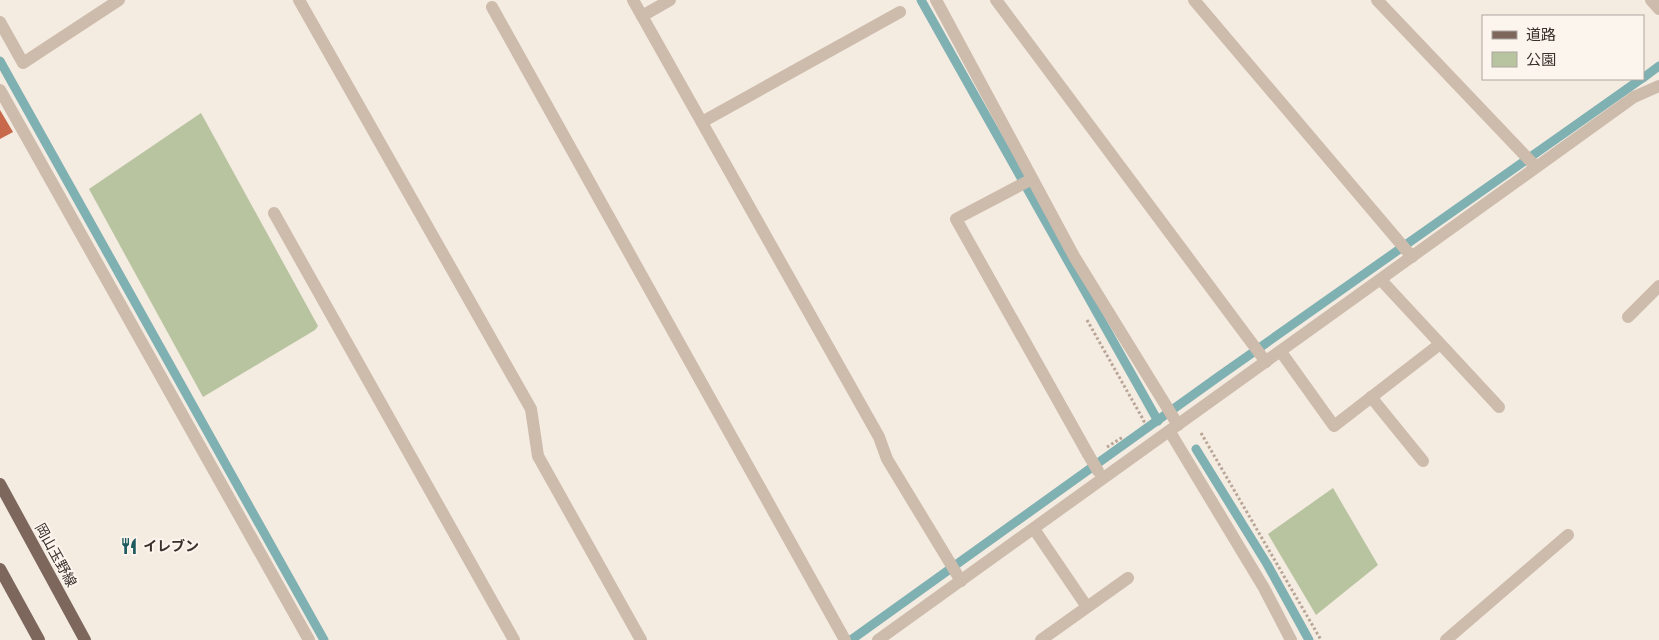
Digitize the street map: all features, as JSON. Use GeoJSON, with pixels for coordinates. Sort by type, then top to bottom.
{"type":"FeatureCollection","features":[{"type":"Feature","properties":{"kind":"main road","name":"岡山玉野線"},"geometry":{"type":"LineString","coordinates":[[0,484],[85,640]]}},
{"type":"Feature","properties":{"kind":"main road"},"geometry":{"type":"LineString","coordinates":[[0,569],[39,640]]}},
{"type":"Feature","properties":{"kind":"street"},"geometry":{"type":"LineString","coordinates":[[0,22],[24,63],[119,0]]}},
{"type":"Feature","properties":{"kind":"street"},"geometry":{"type":"LineString","coordinates":[[299,0],[531,409],[538,456],[641,640]]}},
{"type":"Feature","properties":{"kind":"street"},"geometry":{"type":"LineString","coordinates":[[633,0],[879,437],[887,459],[955,572]]}},
{"type":"Feature","properties":{"kind":"street"},"geometry":{"type":"LineString","coordinates":[[642,16],[670,0]]}},
{"type":"Feature","properties":{"kind":"street"},"geometry":{"type":"LineString","coordinates":[[936,0],[1026,181],[1167,406],[1174,425],[1291,640]]}},
{"type":"Feature","properties":{"kind":"street"},"geometry":{"type":"LineString","coordinates":[[996,0],[1264,359]]}},
{"type":"Feature","properties":{"kind":"street"},"geometry":{"type":"LineString","coordinates":[[1194,0],[1410,255]]}},
{"type":"Feature","properties":{"kind":"street"},"geometry":{"type":"LineString","coordinates":[[1377,0],[1530,161]]}},
{"type":"Feature","properties":{"kind":"street"},"geometry":{"type":"LineString","coordinates":[[1651,0],[1659,9]]}},
{"type":"Feature","properties":{"kind":"street"},"geometry":{"type":"LineString","coordinates":[[492,7],[844,639]]}},
{"type":"Feature","properties":{"kind":"street"},"geometry":{"type":"LineString","coordinates":[[702,122],[900,12]]}},
{"type":"Feature","properties":{"kind":"street"},"geometry":{"type":"LineString","coordinates":[[0,90],[309,640]]}},
{"type":"Feature","properties":{"kind":"street"},"geometry":{"type":"LineString","coordinates":[[878,640],[955,572],[1034,529],[1101,475],[1174,425],[1191,416],[1264,359],[1281,352],[1381,280],[1530,161],[1634,96],[1657,90]]}},
{"type":"Feature","properties":{"kind":"street"},"geometry":{"type":"LineString","coordinates":[[1026,181],[956,219],[1094,453],[1101,475]]}},
{"type":"Feature","properties":{"kind":"street"},"geometry":{"type":"LineString","coordinates":[[274,212],[514,640]]}},
{"type":"Feature","properties":{"kind":"street"},"geometry":{"type":"LineString","coordinates":[[1381,280],[1499,407]]}},
{"type":"Feature","properties":{"kind":"street"},"geometry":{"type":"LineString","coordinates":[[1628,317],[1659,286]]}},
{"type":"Feature","properties":{"kind":"street"},"geometry":{"type":"LineString","coordinates":[[1281,352],[1334,426],[1440,344]]}},
{"type":"Feature","properties":{"kind":"street"},"geometry":{"type":"LineString","coordinates":[[1372,397],[1423,462]]}},
{"type":"Feature","properties":{"kind":"street"},"geometry":{"type":"LineString","coordinates":[[1034,529],[1087,607]]}},
{"type":"Feature","properties":{"kind":"street"},"geometry":{"type":"LineString","coordinates":[[1446,640],[1568,535]]}},
{"type":"Feature","properties":{"kind":"street"},"geometry":{"type":"LineString","coordinates":[[1041,640],[1128,578]]}},
{"type":"Feature","properties":{"kind":"path"},"geometry":{"type":"LineString","coordinates":[[1082,311],[1144,421],[1136,427]]}},
{"type":"Feature","properties":{"kind":"path"},"geometry":{"type":"LineString","coordinates":[[1191,416],[1321,640]]}},
{"type":"Feature","properties":{"kind":"path"},"geometry":{"type":"LineString","coordinates":[[1094,453],[1129,432]]}},
{"type":"Feature","properties":{"kind":"green space"},"geometry":{"type":"Polygon","coordinates":[[[201,113],[318,326],[315,330],[203,397],[89,189],[201,113]]]}},
{"type":"Feature","properties":{"kind":"green space"},"geometry":{"type":"Polygon","coordinates":[[[1333,488],[1378,565],[1316,615],[1268,534],[1333,488]]]}},
{"type":"Feature","properties":{"kind":"building"},"geometry":{"type":"Polygon","coordinates":[[[0,110],[13,132],[0,139],[0,110]]]}},
{"type":"Feature","properties":{"kind":"waterway"},"geometry":{"type":"LineString","coordinates":[[921,0],[1158,421]]}},
{"type":"Feature","properties":{"kind":"waterway"},"geometry":{"type":"LineString","coordinates":[[0,61],[324,640]]}},
{"type":"Feature","properties":{"kind":"waterway"},"geometry":{"type":"LineString","coordinates":[[1644,77],[1659,66]]}},
{"type":"Feature","properties":{"kind":"waterway"},"geometry":{"type":"LineString","coordinates":[[851,640],[1218,377],[1640,80]]}},
{"type":"Feature","properties":{"kind":"waterway"},"geometry":{"type":"LineString","coordinates":[[1196,449],[1267,564],[1309,640]]}},
{"type":"Feature","properties":{"kind":"place","name":"イレブン"},"geometry":{"type":"Point","coordinates":[129,546]}}]}
